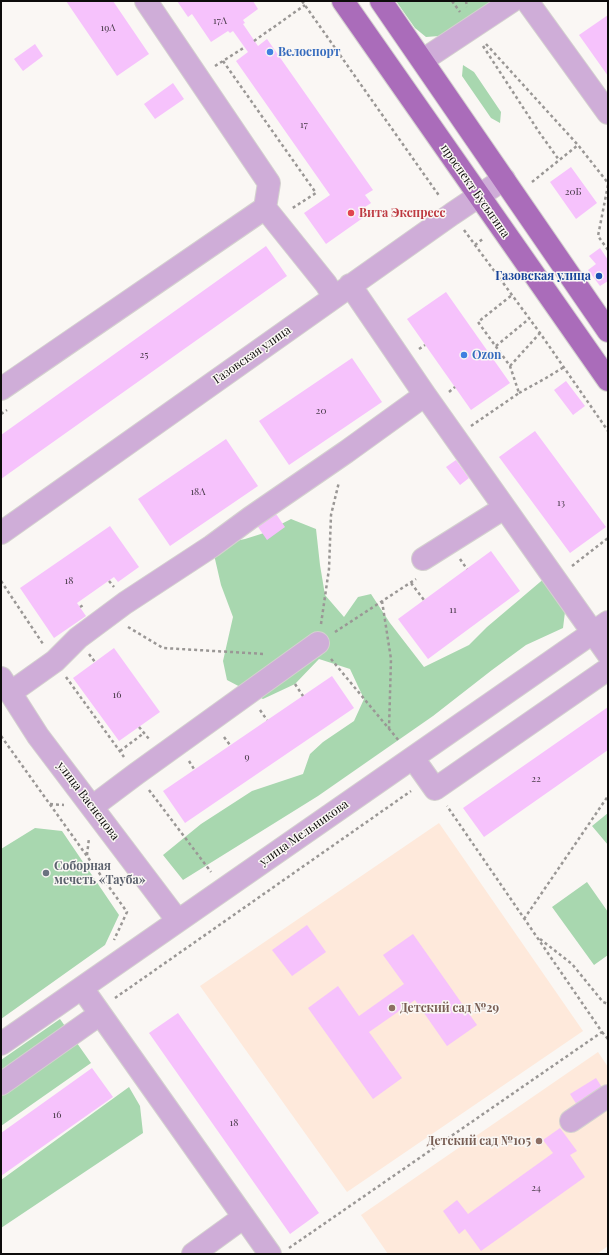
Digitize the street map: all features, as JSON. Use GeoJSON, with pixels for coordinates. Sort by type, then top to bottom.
{"type":"FeatureCollection","features":[{"type":"Feature","properties":{"kind":"main road","name":"проспект Бусыгина"},"geometry":{"type":"LineString","coordinates":[[343,1],[608,380]]}},
{"type":"Feature","properties":{"kind":"main road"},"geometry":{"type":"LineString","coordinates":[[381,1],[608,331]]}},
{"type":"Feature","properties":{"kind":"street"},"geometry":{"type":"LineString","coordinates":[[1,389],[265,208],[269,183],[146,1]]}},
{"type":"Feature","properties":{"kind":"street"},"geometry":{"type":"LineString","coordinates":[[423,60],[512,1]]}},
{"type":"Feature","properties":{"kind":"street"},"geometry":{"type":"LineString","coordinates":[[527,1],[608,112]]}},
{"type":"Feature","properties":{"kind":"street","name":"Газовская улица"},"geometry":{"type":"LineString","coordinates":[[1,533],[342,291],[504,179]]}},
{"type":"Feature","properties":{"kind":"street"},"geometry":{"type":"LineString","coordinates":[[265,208],[326,284],[342,291],[424,395],[504,508],[600,627],[608,654]]}},
{"type":"Feature","properties":{"kind":"street"},"geometry":{"type":"LineString","coordinates":[[6,685],[55,662],[78,638],[108,615],[212,546],[424,395]]}},
{"type":"Feature","properties":{"kind":"street"},"geometry":{"type":"LineString","coordinates":[[420,569],[504,508]]}},
{"type":"Feature","properties":{"kind":"street","name":"улица Мельникова"},"geometry":{"type":"LineString","coordinates":[[1,1044],[600,627]]}},
{"type":"Feature","properties":{"kind":"street"},"geometry":{"type":"LineString","coordinates":[[92,807],[318,643]]}},
{"type":"Feature","properties":{"kind":"street"},"geometry":{"type":"LineString","coordinates":[[413,758],[432,784],[608,669]]}},
{"type":"Feature","properties":{"kind":"street","name":"улица Васнецова"},"geometry":{"type":"LineString","coordinates":[[6,685],[38,736],[178,921]]}},
{"type":"Feature","properties":{"kind":"street"},"geometry":{"type":"LineString","coordinates":[[82,988],[244,1217],[278,1252]]}},
{"type":"Feature","properties":{"kind":"street"},"geometry":{"type":"LineString","coordinates":[[1,1084],[99,1012]]}},
{"type":"Feature","properties":{"kind":"street"},"geometry":{"type":"LineString","coordinates":[[571,1121],[608,1096]]}},
{"type":"Feature","properties":{"kind":"street"},"geometry":{"type":"LineString","coordinates":[[193,1254],[244,1217]]}},
{"type":"Feature","properties":{"kind":"path"},"geometry":{"type":"LineString","coordinates":[[302,1],[452,214],[530,318],[608,431]]}},
{"type":"Feature","properties":{"kind":"path"},"geometry":{"type":"LineString","coordinates":[[254,41],[305,5]]}},
{"type":"Feature","properties":{"kind":"path"},"geometry":{"type":"LineString","coordinates":[[472,28],[578,145],[608,184],[598,236],[608,250]]}},
{"type":"Feature","properties":{"kind":"path"},"geometry":{"type":"LineString","coordinates":[[472,28],[539,132],[559,160]]}},
{"type":"Feature","properties":{"kind":"path"},"geometry":{"type":"LineString","coordinates":[[198,77],[245,47]]}},
{"type":"Feature","properties":{"kind":"path"},"geometry":{"type":"LineString","coordinates":[[530,184],[578,145]]}},
{"type":"Feature","properties":{"kind":"path"},"geometry":{"type":"LineString","coordinates":[[512,295],[478,322],[510,366],[519,393]]}},
{"type":"Feature","properties":{"kind":"path"},"geometry":{"type":"LineString","coordinates":[[496,346],[530,318]]}},
{"type":"Feature","properties":{"kind":"path"},"geometry":{"type":"LineString","coordinates":[[510,366],[540,333]]}},
{"type":"Feature","properties":{"kind":"path"},"geometry":{"type":"LineString","coordinates":[[466,430],[519,393],[564,367]]}},
{"type":"Feature","properties":{"kind":"path"},"geometry":{"type":"LineString","coordinates":[[346,452],[332,515],[329,569],[318,643],[413,758]]}},
{"type":"Feature","properties":{"kind":"path"},"geometry":{"type":"LineString","coordinates":[[318,643],[411,583],[420,569]]}},
{"type":"Feature","properties":{"kind":"path"},"geometry":{"type":"LineString","coordinates":[[1,581],[55,662],[136,774],[224,889]]}},
{"type":"Feature","properties":{"kind":"path"},"geometry":{"type":"LineString","coordinates":[[411,583],[424,600]]}},
{"type":"Feature","properties":{"kind":"path"},"geometry":{"type":"LineString","coordinates":[[382,601],[390,659],[389,730]]}},
{"type":"Feature","properties":{"kind":"path"},"geometry":{"type":"LineString","coordinates":[[108,615],[163,648],[299,656]]}},
{"type":"Feature","properties":{"kind":"path"},"geometry":{"type":"LineString","coordinates":[[120,751],[144,733]]}},
{"type":"Feature","properties":{"kind":"path"},"geometry":{"type":"LineString","coordinates":[[1,736],[127,912],[112,944],[121,961]]}},
{"type":"Feature","properties":{"kind":"path"},"geometry":{"type":"LineString","coordinates":[[99,1012],[432,784],[608,1039]]}},
{"type":"Feature","properties":{"kind":"path"},"geometry":{"type":"LineString","coordinates":[[524,919],[608,796]]}},
{"type":"Feature","properties":{"kind":"path"},"geometry":{"type":"LineString","coordinates":[[537,937],[572,964],[603,1002],[608,1004]]}},
{"type":"Feature","properties":{"kind":"path"},"geometry":{"type":"LineString","coordinates":[[602,1032],[608,1034]]}},
{"type":"Feature","properties":{"kind":"path"},"geometry":{"type":"LineString","coordinates":[[278,1252],[602,1032]]}},
{"type":"Feature","properties":{"kind":"shaded area","name":"Детский сад №29"},"geometry":{"type":"Polygon","coordinates":[[[439,823],[583,1031],[347,1192],[200,986],[439,823]]]}},
{"type":"Feature","properties":{"kind":"shaded area","name":"Детский сад №105"},"geometry":{"type":"Polygon","coordinates":[[[598,1052],[608,1067],[608,1246],[597,1254],[388,1254],[361,1215],[598,1052]]]}},
{"type":"Feature","properties":{"kind":"green space"},"geometry":{"type":"Polygon","coordinates":[[[396,1],[498,1],[439,36],[426,37],[415,28],[396,1]]]}},
{"type":"Feature","properties":{"kind":"green space"},"geometry":{"type":"Polygon","coordinates":[[[463,65],[474,72],[501,112],[500,123],[491,118],[462,76],[463,65]]]}},
{"type":"Feature","properties":{"kind":"green space"},"geometry":{"type":"Polygon","coordinates":[[[291,519],[316,529],[325,595],[344,617],[358,597],[371,594],[390,623],[424,667],[469,645],[487,627],[546,577],[566,604],[563,628],[526,645],[433,716],[318,796],[183,880],[163,855],[201,824],[252,791],[303,774],[310,754],[323,742],[354,721],[364,699],[350,669],[319,659],[295,684],[263,699],[227,680],[223,661],[233,617],[221,585],[212,546],[245,539],[264,533],[291,519]]]}},
{"type":"Feature","properties":{"kind":"green space"},"geometry":{"type":"Polygon","coordinates":[[[608,813],[608,845],[592,826],[608,813]]]}},
{"type":"Feature","properties":{"kind":"green space","name":"Соборная мечеть «Тауба»"},"geometry":{"type":"Polygon","coordinates":[[[35,828],[62,831],[119,915],[105,945],[1,1019],[1,849],[35,828]]]}},
{"type":"Feature","properties":{"kind":"green space"},"geometry":{"type":"Polygon","coordinates":[[[587,882],[608,912],[608,955],[594,965],[552,907],[587,882]]]}},
{"type":"Feature","properties":{"kind":"green space"},"geometry":{"type":"Polygon","coordinates":[[[60,1019],[91,1063],[1,1126],[1,1060],[60,1019]]]}},
{"type":"Feature","properties":{"kind":"green space"},"geometry":{"type":"Polygon","coordinates":[[[129,1087],[140,1106],[143,1133],[1,1228],[1,1180],[129,1087]]]}},
{"type":"Feature","properties":{"kind":"building"},"geometry":{"type":"Polygon","coordinates":[[[66,1],[113,1],[149,54],[117,76],[66,1]]]}},
{"type":"Feature","properties":{"kind":"building"},"geometry":{"type":"Polygon","coordinates":[[[177,1],[253,1],[258,9],[243,20],[245,23],[243,24],[258,46],[267,39],[373,190],[365,195],[371,203],[362,209],[367,215],[326,244],[304,213],[330,195],[236,61],[248,52],[233,31],[230,33],[228,31],[211,42],[192,14],[188,17],[177,1]]]}},
{"type":"Feature","properties":{"kind":"building"},"geometry":{"type":"Polygon","coordinates":[[[608,15],[608,76],[579,35],[608,15]]]}},
{"type":"Feature","properties":{"kind":"building"},"geometry":{"type":"Polygon","coordinates":[[[35,44],[43,56],[23,71],[14,59],[35,44]]]}},
{"type":"Feature","properties":{"kind":"building"},"geometry":{"type":"Polygon","coordinates":[[[173,83],[184,99],[155,119],[144,104],[173,83]]]}},
{"type":"Feature","properties":{"kind":"building"},"geometry":{"type":"Polygon","coordinates":[[[571,167],[597,203],[576,219],[550,182],[571,167]]]}},
{"type":"Feature","properties":{"kind":"building"},"geometry":{"type":"Polygon","coordinates":[[[266,246],[287,276],[1,479],[1,435],[266,246]]]}},
{"type":"Feature","properties":{"kind":"building"},"geometry":{"type":"Polygon","coordinates":[[[600,248],[608,260],[608,281],[600,286],[588,270],[596,264],[589,256],[600,248]]]}},
{"type":"Feature","properties":{"kind":"building"},"geometry":{"type":"Polygon","coordinates":[[[446,292],[510,383],[471,410],[407,319],[446,292]]]}},
{"type":"Feature","properties":{"kind":"building"},"geometry":{"type":"Polygon","coordinates":[[[352,358],[382,402],[289,465],[259,421],[352,358]]]}},
{"type":"Feature","properties":{"kind":"building"},"geometry":{"type":"Polygon","coordinates":[[[566,381],[585,406],[573,415],[554,390],[566,381]]]}},
{"type":"Feature","properties":{"kind":"building"},"geometry":{"type":"Polygon","coordinates":[[[535,431],[606,527],[570,553],[499,457],[535,431]]]}},
{"type":"Feature","properties":{"kind":"building"},"geometry":{"type":"Polygon","coordinates":[[[226,439],[258,486],[170,546],[138,499],[226,439]]]}},
{"type":"Feature","properties":{"kind":"building"},"geometry":{"type":"Polygon","coordinates":[[[456,460],[469,478],[460,485],[446,467],[456,460]]]}},
{"type":"Feature","properties":{"kind":"building"},"geometry":{"type":"Polygon","coordinates":[[[274,511],[285,527],[267,540],[256,524],[274,511]]]}},
{"type":"Feature","properties":{"kind":"building"},"geometry":{"type":"Polygon","coordinates":[[[110,526],[139,567],[118,582],[114,577],[77,603],[86,616],[54,638],[20,588],[110,526]]]}},
{"type":"Feature","properties":{"kind":"building"},"geometry":{"type":"Polygon","coordinates":[[[491,551],[520,591],[428,659],[398,619],[491,551]]]}},
{"type":"Feature","properties":{"kind":"building"},"geometry":{"type":"Polygon","coordinates":[[[114,648],[160,712],[119,741],[73,678],[114,648]]]}},
{"type":"Feature","properties":{"kind":"building"},"geometry":{"type":"Polygon","coordinates":[[[332,676],[354,708],[185,823],[163,791],[332,676]]]}},
{"type":"Feature","properties":{"kind":"building"},"geometry":{"type":"Polygon","coordinates":[[[608,707],[608,750],[484,837],[463,808],[608,707]]]}},
{"type":"Feature","properties":{"kind":"building"},"geometry":{"type":"Polygon","coordinates":[[[307,925],[326,952],[292,976],[272,950],[307,925]]]}},
{"type":"Feature","properties":{"kind":"building"},"geometry":{"type":"Polygon","coordinates":[[[413,934],[477,1025],[447,1046],[415,1000],[369,1032],[402,1078],[373,1099],[308,1008],[338,986],[359,1016],[404,984],[383,955],[413,934]]]}},
{"type":"Feature","properties":{"kind":"building"},"geometry":{"type":"Polygon","coordinates":[[[178,1013],[319,1213],[290,1234],[149,1033],[178,1013]]]}},
{"type":"Feature","properties":{"kind":"building"},"geometry":{"type":"Polygon","coordinates":[[[92,1068],[113,1097],[1,1176],[1,1133],[92,1068]]]}},
{"type":"Feature","properties":{"kind":"building"},"geometry":{"type":"Polygon","coordinates":[[[596,1078],[603,1089],[577,1105],[570,1094],[596,1078]]]}},
{"type":"Feature","properties":{"kind":"building"},"geometry":{"type":"Polygon","coordinates":[[[560,1128],[577,1151],[570,1155],[585,1177],[481,1251],[465,1229],[459,1234],[443,1211],[457,1200],[468,1214],[553,1153],[543,1140],[560,1128]]]}},
{"type":"Feature","properties":{"kind":"place","name":"Велоспорт"},"geometry":{"type":"Point","coordinates":[270,52]}},
{"type":"Feature","properties":{"kind":"place","name":"Вита Экспресс"},"geometry":{"type":"Point","coordinates":[351,213]}},
{"type":"Feature","properties":{"kind":"place","name":"Газовская улица"},"geometry":{"type":"Point","coordinates":[599,276]}},
{"type":"Feature","properties":{"kind":"place","name":"Ozon"},"geometry":{"type":"Point","coordinates":[464,355]}},
{"type":"Feature","properties":{"kind":"place","name":"Соборная мечеть «Тауба»"},"geometry":{"type":"Point","coordinates":[46,873]}},
{"type":"Feature","properties":{"kind":"place","name":"Детский сад №29"},"geometry":{"type":"Point","coordinates":[392,1008]}},
{"type":"Feature","properties":{"kind":"place","name":"Детский сад №105"},"geometry":{"type":"Point","coordinates":[539,1141]}}]}
